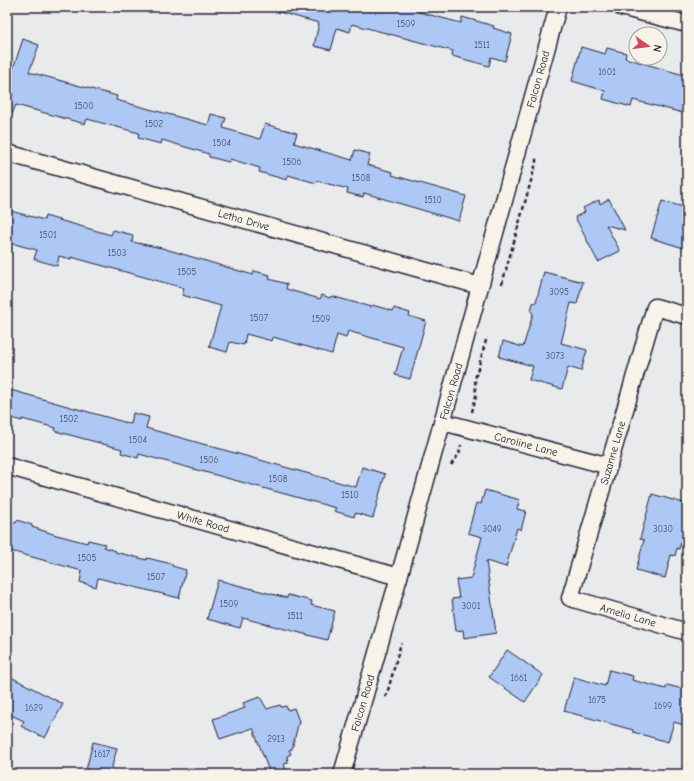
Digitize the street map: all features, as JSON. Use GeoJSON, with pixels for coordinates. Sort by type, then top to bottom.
{"type":"FeatureCollection","features":[{"type":"Feature","properties":{"kind":"street","name":"Falcon Road"},"geometry":{"type":"LineString","coordinates":[[342,774],[443,422],[558,7]]}},
{"type":"Feature","properties":{"kind":"street"},"geometry":{"type":"LineString","coordinates":[[621,7],[687,24]]}},
{"type":"Feature","properties":{"kind":"street","name":"Letha Drive"},"geometry":{"type":"LineString","coordinates":[[7,153],[480,286]]}},
{"type":"Feature","properties":{"kind":"street","name":"Suzanne Lane"},"geometry":{"type":"LineString","coordinates":[[570,598],[655,307],[687,316]]}},
{"type":"Feature","properties":{"kind":"street","name":"Caroline Lane"},"geometry":{"type":"LineString","coordinates":[[443,422],[609,466]]}},
{"type":"Feature","properties":{"kind":"street","name":"White Road"},"geometry":{"type":"LineString","coordinates":[[7,466],[399,577]]}},
{"type":"Feature","properties":{"kind":"street","name":"Amelia Lane"},"geometry":{"type":"LineString","coordinates":[[570,598],[687,632]]}},
{"type":"Feature","properties":{"kind":"building"},"geometry":{"type":"Polygon","coordinates":[[[279,7],[421,7],[419,12],[461,23],[462,17],[494,26],[493,28],[512,34],[505,61],[491,57],[489,66],[452,56],[453,51],[352,24],[350,32],[337,28],[331,50],[314,46],[319,23],[279,12],[279,7]]]}},
{"type":"Feature","properties":{"kind":"building"},"geometry":{"type":"Polygon","coordinates":[[[23,39],[39,45],[29,72],[117,96],[116,100],[208,125],[211,114],[226,118],[223,128],[260,139],[265,124],[297,133],[294,143],[352,160],[355,150],[370,154],[367,165],[393,172],[392,175],[466,196],[459,221],[364,193],[363,197],[347,193],[348,189],[317,181],[316,183],[288,175],[287,180],[259,172],[260,168],[230,159],[229,162],[209,157],[209,154],[162,140],[161,144],[138,138],[139,133],[87,119],[85,124],[16,105],[12,114],[7,112],[7,67],[13,69],[23,39]]]}},
{"type":"Feature","properties":{"kind":"building"},"geometry":{"type":"Polygon","coordinates":[[[581,47],[605,54],[607,48],[626,53],[625,58],[628,59],[628,66],[653,66],[687,76],[687,114],[633,100],[631,107],[603,99],[605,91],[572,81],[581,47]]]}},
{"type":"Feature","properties":{"kind":"building"},"geometry":{"type":"Polygon","coordinates":[[[609,199],[625,230],[606,225],[620,251],[598,262],[575,217],[585,212],[583,208],[599,200],[600,204],[609,199]]]}},
{"type":"Feature","properties":{"kind":"building"},"geometry":{"type":"Polygon","coordinates":[[[662,201],[687,208],[687,249],[651,238],[662,201]]]}},
{"type":"Feature","properties":{"kind":"building"},"geometry":{"type":"Polygon","coordinates":[[[7,210],[44,220],[45,216],[111,235],[113,230],[133,235],[132,242],[162,248],[253,275],[254,271],[270,275],[269,279],[287,284],[286,289],[320,299],[322,295],[330,298],[331,296],[371,307],[372,305],[393,311],[394,308],[410,313],[409,316],[426,321],[410,379],[395,375],[403,347],[348,331],[346,338],[337,335],[332,354],[273,337],[272,341],[246,334],[244,345],[230,342],[227,352],[209,347],[221,306],[182,295],[184,288],[71,257],[71,259],[59,256],[57,266],[34,259],[37,250],[7,242],[7,210]]]}},
{"type":"Feature","properties":{"kind":"building"},"geometry":{"type":"Polygon","coordinates":[[[544,272],[583,282],[577,304],[571,303],[561,343],[587,350],[581,371],[568,367],[562,389],[529,380],[533,366],[499,357],[503,341],[523,347],[533,314],[531,311],[533,303],[536,302],[544,272]]]}},
{"type":"Feature","properties":{"kind":"building"},"geometry":{"type":"Polygon","coordinates":[[[7,389],[131,424],[133,413],[149,417],[146,428],[356,487],[362,467],[385,474],[373,518],[355,513],[354,517],[334,511],[336,508],[139,454],[138,458],[121,453],[122,449],[55,431],[56,428],[22,419],[22,421],[7,417],[7,389]]]}},
{"type":"Feature","properties":{"kind":"building"},"geometry":{"type":"Polygon","coordinates":[[[485,490],[520,500],[517,509],[526,511],[521,530],[517,528],[506,567],[486,561],[496,633],[464,638],[463,630],[456,631],[452,599],[459,598],[456,580],[471,578],[482,537],[468,533],[476,503],[481,504],[485,490]]]}},
{"type":"Feature","properties":{"kind":"building"},"geometry":{"type":"Polygon","coordinates":[[[652,494],[687,504],[687,519],[679,549],[677,548],[675,556],[671,555],[665,578],[636,570],[644,540],[640,539],[652,494]]]}},
{"type":"Feature","properties":{"kind":"building"},"geometry":{"type":"Polygon","coordinates":[[[17,520],[53,534],[87,543],[88,540],[105,544],[104,547],[116,551],[115,552],[147,560],[147,558],[172,564],[172,566],[186,570],[179,598],[98,578],[96,587],[80,582],[82,571],[7,550],[7,521],[16,523],[17,520]]]}},
{"type":"Feature","properties":{"kind":"building"},"geometry":{"type":"Polygon","coordinates":[[[218,580],[287,598],[288,595],[312,601],[311,605],[335,611],[327,640],[243,618],[240,628],[207,619],[218,580]]]}},
{"type":"Feature","properties":{"kind":"building"},"geometry":{"type":"Polygon","coordinates":[[[507,650],[543,675],[525,702],[489,677],[507,650]]]}},
{"type":"Feature","properties":{"kind":"building"},"geometry":{"type":"Polygon","coordinates":[[[609,670],[633,676],[632,680],[666,689],[667,685],[687,690],[687,726],[674,722],[668,742],[633,732],[633,730],[564,711],[574,677],[605,686],[609,670]]]}},
{"type":"Feature","properties":{"kind":"building"},"geometry":{"type":"Polygon","coordinates":[[[7,675],[63,704],[45,738],[21,726],[24,721],[7,713],[7,675]]]}},
{"type":"Feature","properties":{"kind":"building"},"geometry":{"type":"Polygon","coordinates":[[[260,697],[267,709],[280,705],[281,707],[286,706],[288,710],[294,708],[299,721],[292,749],[289,750],[291,754],[287,756],[288,763],[284,764],[286,770],[274,774],[270,774],[253,728],[220,739],[213,719],[245,708],[243,703],[260,697]]]}},
{"type":"Feature","properties":{"kind":"building"},"geometry":{"type":"Polygon","coordinates":[[[93,742],[117,748],[110,774],[85,774],[93,742]]]}}]}
